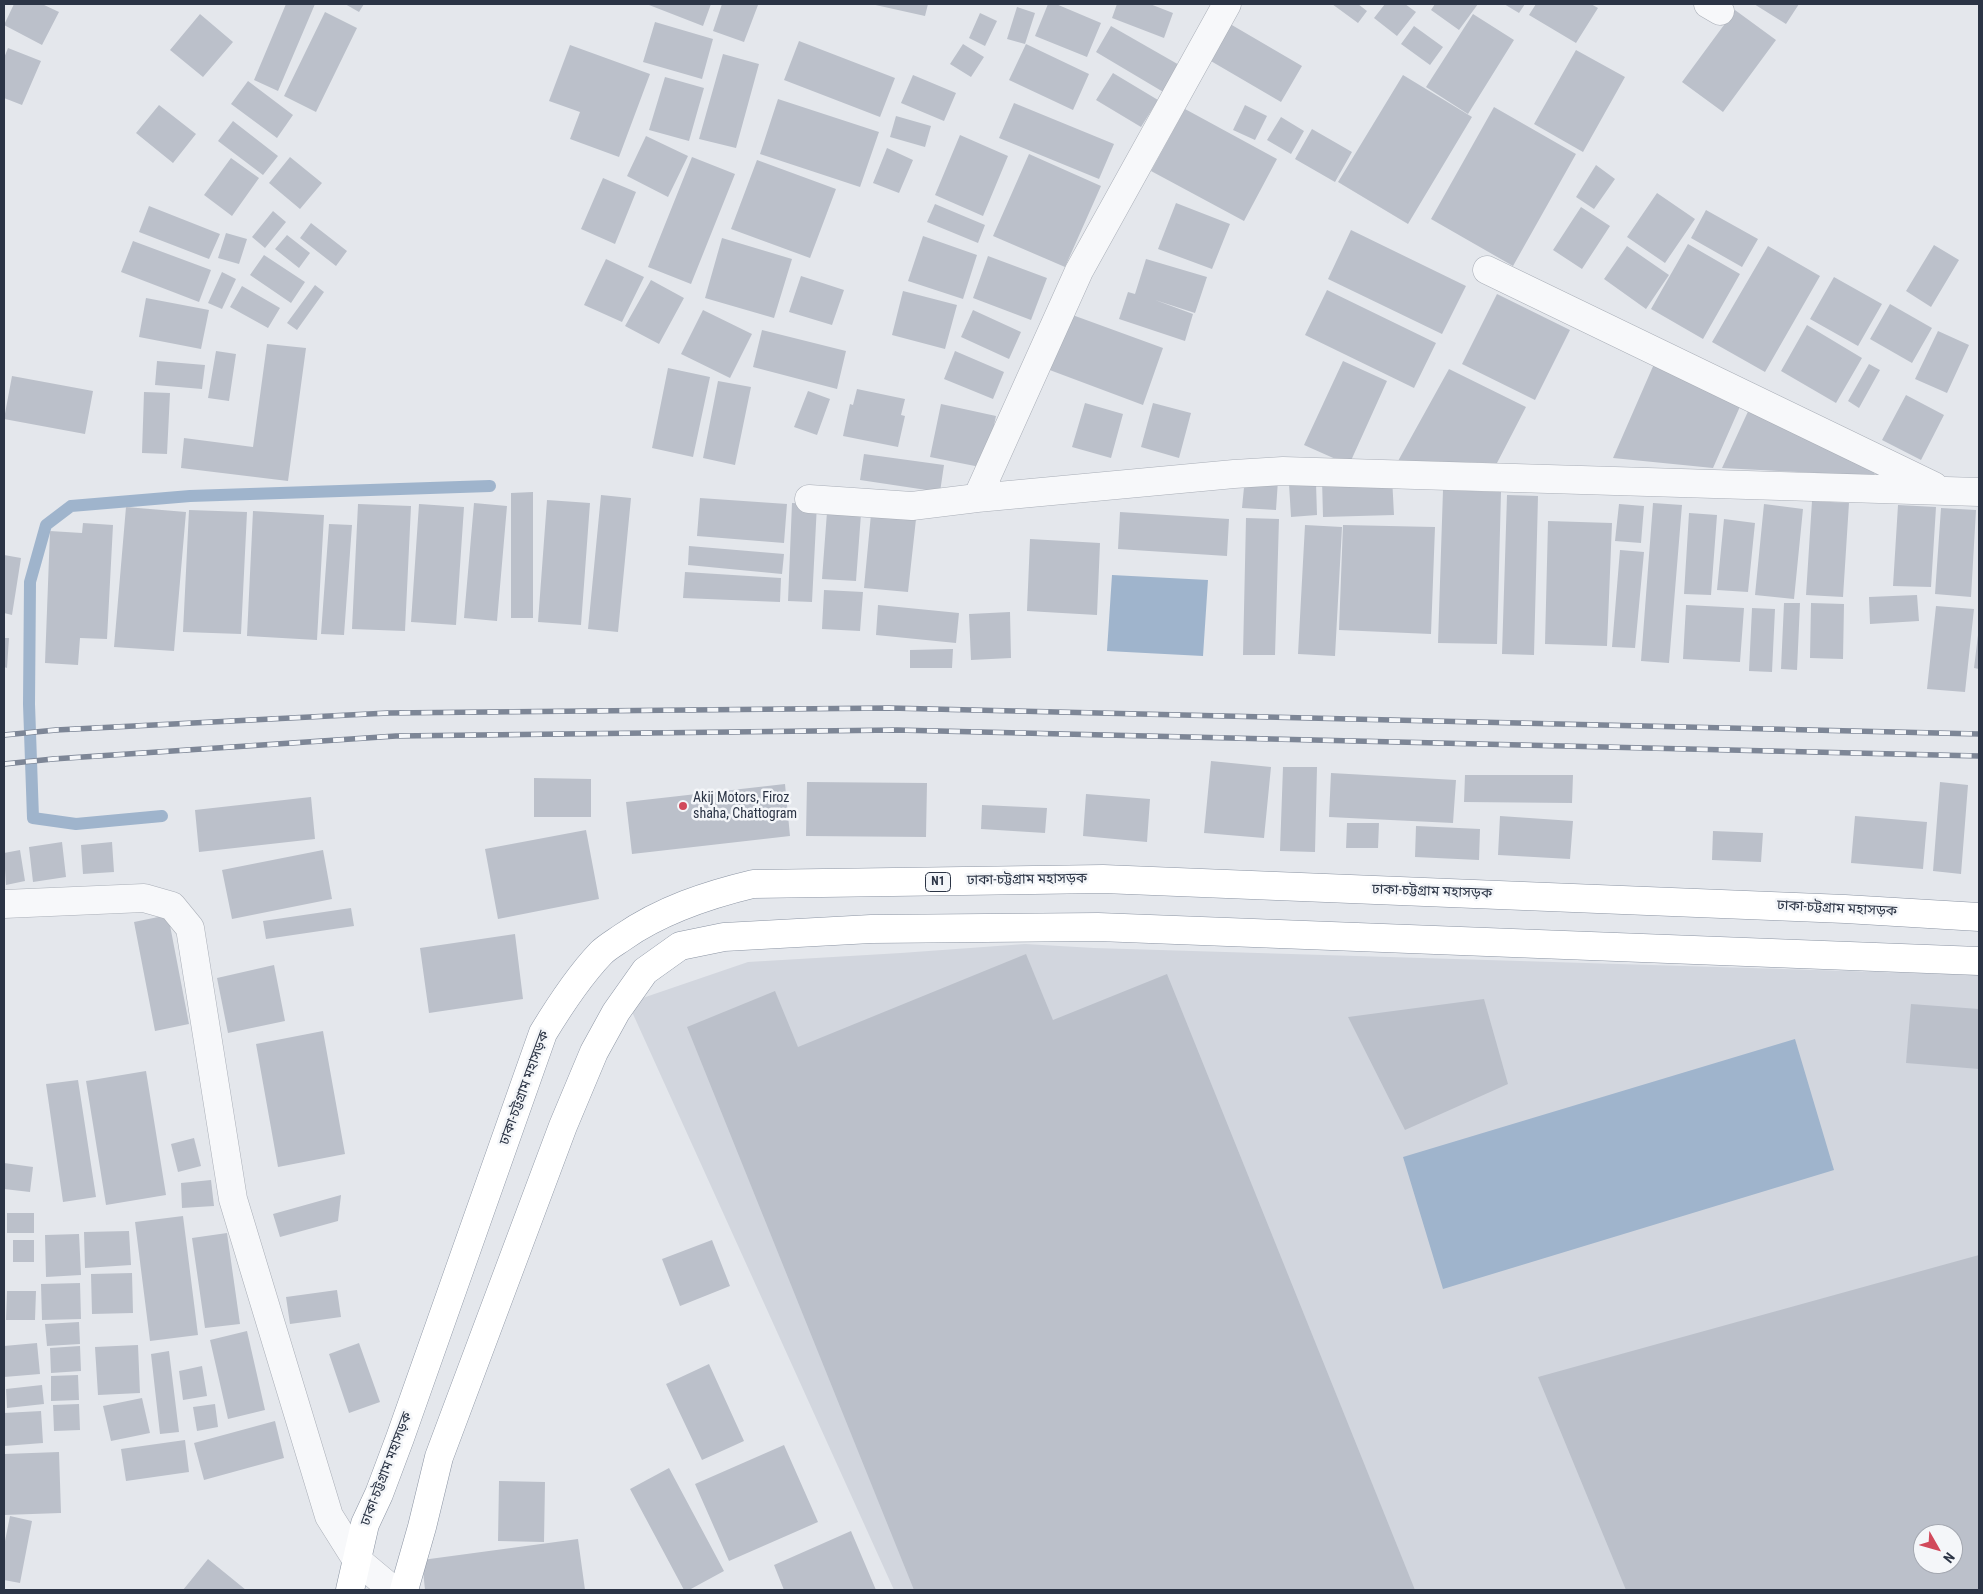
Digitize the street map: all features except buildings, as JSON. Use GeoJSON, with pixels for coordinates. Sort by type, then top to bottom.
{"type":"FeatureCollection","features":[{"type":"Feature","properties":{"kind":"highway","name":"ঢাকা-চট্টগ্রাম মহাসড়ক"},"geometry":{"type":"LineString","coordinates":[[350,1590],[365,1524],[379,1494],[400,1438],[543,1033],[571,988],[602,951],[641,925],[712,894],[753,884],[1102,879],[1825,908],[1979,917]]}},
{"type":"Feature","properties":{"kind":"highway"},"geometry":{"type":"LineString","coordinates":[[404,1590],[439,1457],[563,1126],[594,1052],[616,1012],[645,971],[680,946],[724,937],[872,928],[1098,927],[1979,961]]}},
{"type":"Feature","properties":{"kind":"street"},"geometry":{"type":"LineString","coordinates":[[977,498],[1079,271],[1227,4]]}},
{"type":"Feature","properties":{"kind":"street"},"geometry":{"type":"LineString","coordinates":[[1487,270],[1942,490]]}},
{"type":"Feature","properties":{"kind":"street"},"geometry":{"type":"LineString","coordinates":[[809,500],[912,506],[977,498],[1283,471],[1979,492]]}},
{"type":"Feature","properties":{"kind":"street"},"geometry":{"type":"LineString","coordinates":[[4,904],[144,898],[172,906],[190,928],[233,1198],[329,1516],[356,1559],[393,1590]]}},
{"type":"Feature","properties":{"kind":"shaded area"},"geometry":{"type":"Polygon","coordinates":[[[1025,944],[1094,948],[1979,975],[1979,1590],[894,1590],[628,1003],[748,962],[1025,944]]]}},
{"type":"Feature","properties":{"kind":"water"},"geometry":{"type":"Polygon","coordinates":[[[1112,575],[1208,580],[1203,656],[1107,651],[1112,575]]]}},
{"type":"Feature","properties":{"kind":"water"},"geometry":{"type":"Polygon","coordinates":[[[1795,1039],[1834,1170],[1443,1289],[1403,1157],[1795,1039]]]}},
{"type":"Feature","properties":{"kind":"waterway"},"geometry":{"type":"LineString","coordinates":[[162,816],[76,824],[33,818],[29,704],[30,582],[46,525],[71,506],[190,496],[490,486]]}},
{"type":"Feature","properties":{"kind":"railway"},"geometry":{"type":"LineString","coordinates":[[4,735],[56,730],[388,713],[889,708],[1979,734]]}},
{"type":"Feature","properties":{"kind":"railway"},"geometry":{"type":"LineString","coordinates":[[4,764],[396,736],[897,730],[1979,756]]}},
{"type":"Feature","properties":{"kind":"place","name":"Akij Motors, Firoz shaha, Chattogram"},"geometry":{"type":"Point","coordinates":[683,806]}}]}
